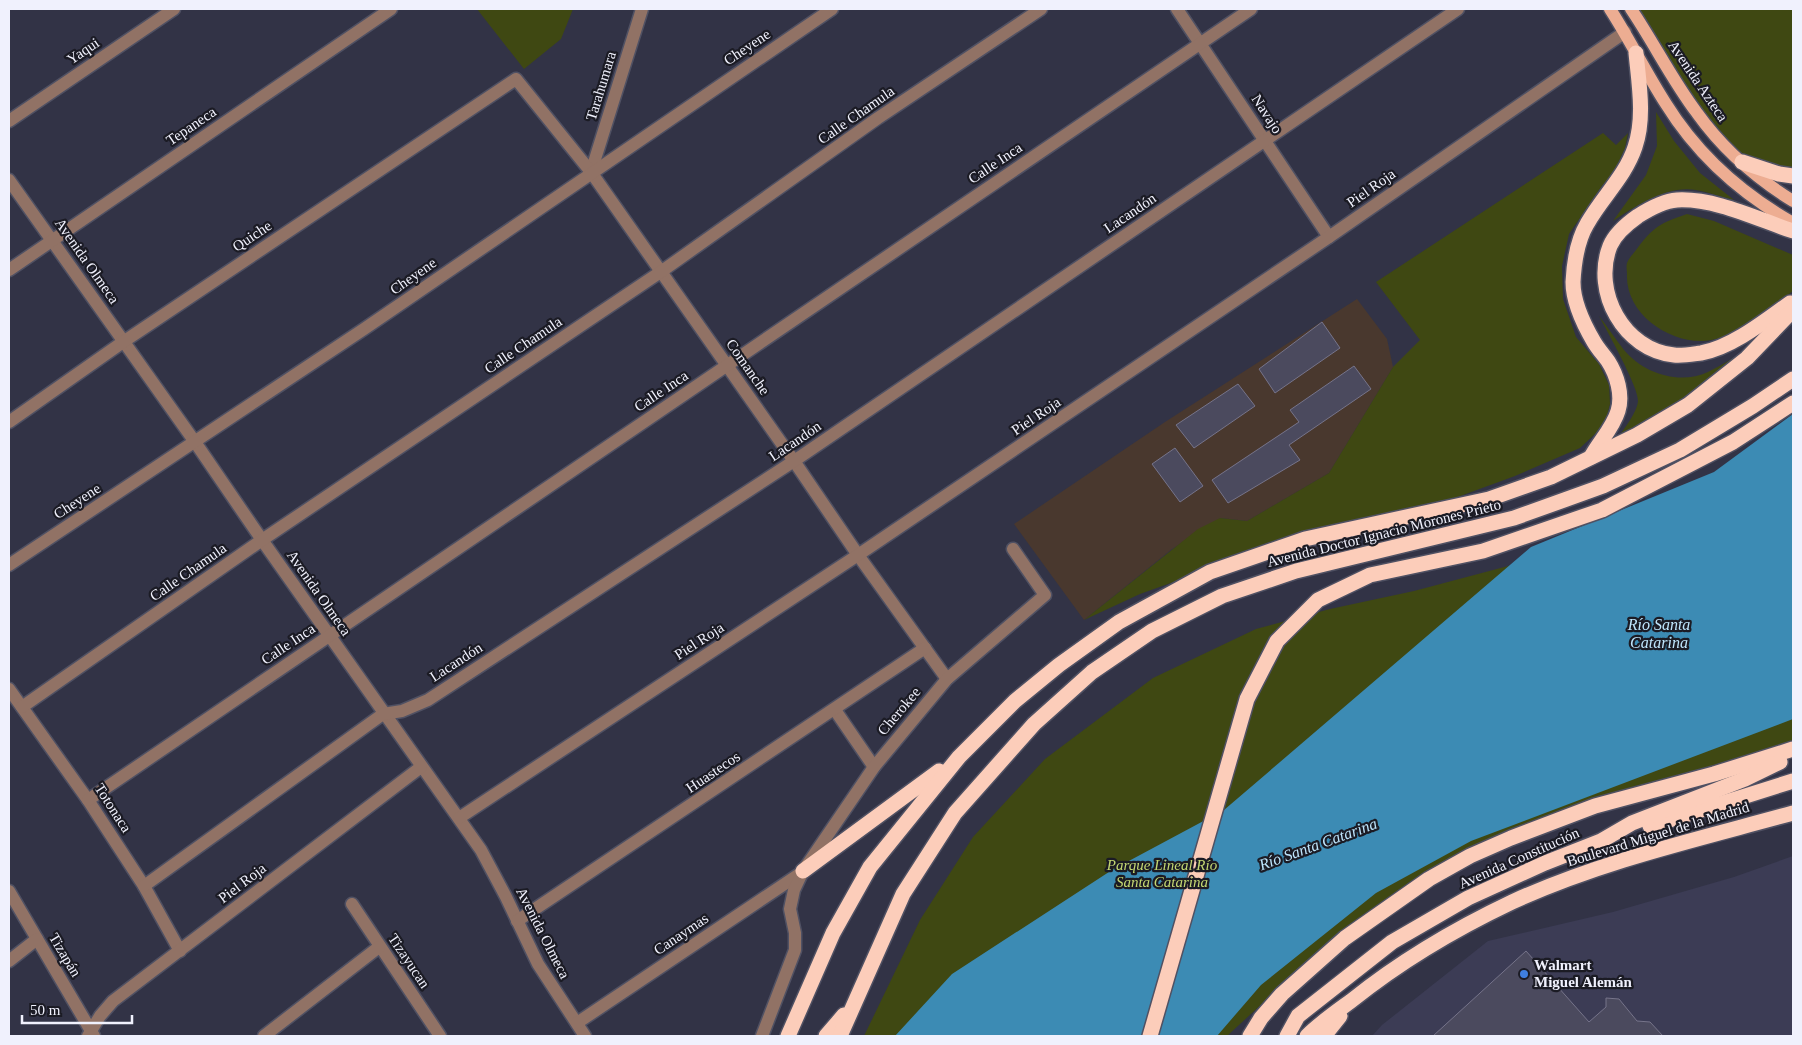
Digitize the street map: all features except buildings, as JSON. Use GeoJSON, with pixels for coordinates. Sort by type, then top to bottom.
{"type":"FeatureCollection","features":[{"type":"Feature","properties":{"kind":"highway"},"geometry":{"type":"LineString","coordinates":[[1591,457],[1618,411],[1620,396],[1616,378],[1578,311],[1573,285],[1576,253],[1587,224],[1625,171],[1635,147],[1640,130],[1636,53]]}},
{"type":"Feature","properties":{"kind":"highway"},"geometry":{"type":"LineString","coordinates":[[1742,162],[1779,174],[1793,176]]}},
{"type":"Feature","properties":{"kind":"highway"},"geometry":{"type":"LineString","coordinates":[[1793,231],[1708,202],[1675,200],[1649,209],[1627,224],[1611,245],[1604,269],[1607,295],[1617,318],[1634,337],[1654,349],[1674,355],[1702,353],[1724,345],[1762,324],[1793,301]]}},
{"type":"Feature","properties":{"kind":"highway","name":"Avenida Doctor Ignacio Morones Prieto"},"geometry":{"type":"LineString","coordinates":[[788,1036],[834,933],[870,867],[958,757],[1015,701],[1059,664],[1119,622],[1210,572],[1305,539],[1488,499],[1552,477],[1637,435],[1688,405],[1748,358],[1793,310]]}},
{"type":"Feature","properties":{"kind":"highway","name":"Avenida Doctor Ignacio Morones Prieto"},"geometry":{"type":"LineString","coordinates":[[840,1036],[903,894],[955,813],[1034,724],[1092,672],[1152,631],[1222,596],[1296,571],[1514,518],[1603,486],[1680,450],[1753,406],[1793,379]]}},
{"type":"Feature","properties":{"kind":"highway"},"geometry":{"type":"LineString","coordinates":[[1150,1036],[1247,700],[1276,641],[1318,600],[1370,575],[1483,551],[1602,510],[1733,442],[1793,403]]}},
{"type":"Feature","properties":{"kind":"highway"},"geometry":{"type":"LineString","coordinates":[[1250,1036],[1261,1018],[1282,994],[1345,938],[1429,879],[1470,856],[1587,809],[1714,774],[1793,749]]}},
{"type":"Feature","properties":{"kind":"highway","name":"Avenida Constitución"},"geometry":{"type":"LineString","coordinates":[[1287,1036],[1298,1016],[1392,942],[1468,898],[1545,863],[1601,841],[1632,823],[1745,779],[1793,755]]}},
{"type":"Feature","properties":{"kind":"highway"},"geometry":{"type":"LineString","coordinates":[[803,871],[958,757]]}},
{"type":"Feature","properties":{"kind":"highway"},"geometry":{"type":"LineString","coordinates":[[1601,841],[1793,781]]}},
{"type":"Feature","properties":{"kind":"highway","name":"Boulevard Miguel de la Madrid"},"geometry":{"type":"LineString","coordinates":[[1307,1036],[1372,983],[1439,939],[1513,901],[1639,855],[1793,813]]}},
{"type":"Feature","properties":{"kind":"highway"},"geometry":{"type":"LineString","coordinates":[[1324,1036],[1353,999]]}},
{"type":"Feature","properties":{"kind":"highway"},"geometry":{"type":"LineString","coordinates":[[826,1036],[853,1004]]}},
{"type":"Feature","properties":{"kind":"main road"},"geometry":{"type":"LineString","coordinates":[[1610,9],[1666,105],[1687,134],[1705,155],[1748,195],[1793,223]]}},
{"type":"Feature","properties":{"kind":"main road","name":"Avenida Azteca"},"geometry":{"type":"LineString","coordinates":[[1631,9],[1696,113],[1717,138],[1765,182],[1793,201]]}},
{"type":"Feature","properties":{"kind":"street","name":"Yaqui"},"geometry":{"type":"LineString","coordinates":[[9,121],[174,9]]}},
{"type":"Feature","properties":{"kind":"street","name":"Tepaneca"},"geometry":{"type":"LineString","coordinates":[[9,270],[391,9]]}},
{"type":"Feature","properties":{"kind":"street","name":"Tarahumara"},"geometry":{"type":"LineString","coordinates":[[591,172],[642,9]]}},
{"type":"Feature","properties":{"kind":"street","name":"Cheyene"},"geometry":{"type":"LineString","coordinates":[[9,565],[364,329],[832,9]]}},
{"type":"Feature","properties":{"kind":"street","name":"Calle Chamula"},"geometry":{"type":"LineString","coordinates":[[22,707],[262,540],[662,271],[878,118],[1042,9]]}},
{"type":"Feature","properties":{"kind":"street","name":"Navajo"},"geometry":{"type":"LineString","coordinates":[[1177,9],[1329,236]]}},
{"type":"Feature","properties":{"kind":"street","name":"Calle Inca"},"geometry":{"type":"LineString","coordinates":[[88,800],[1251,9]]}},
{"type":"Feature","properties":{"kind":"street","name":"Lacandón"},"geometry":{"type":"LineString","coordinates":[[144,886],[383,714],[402,711],[428,700],[794,461],[1458,9]]}},
{"type":"Feature","properties":{"kind":"street","name":"Piel Roja"},"geometry":{"type":"LineString","coordinates":[[459,818],[858,555],[1329,236],[1625,32]]}},
{"type":"Feature","properties":{"kind":"street","name":"Comanche"},"geometry":{"type":"LineString","coordinates":[[516,79],[591,172],[662,271],[858,555],[947,679]]}},
{"type":"Feature","properties":{"kind":"street","name":"Quiche"},"geometry":{"type":"LineString","coordinates":[[9,422],[123,342],[516,79]]}},
{"type":"Feature","properties":{"kind":"street","name":"Avenida Olmeca"},"geometry":{"type":"LineString","coordinates":[[9,180],[195,442],[383,714],[459,818],[494,874],[538,964],[585,1036]]}},
{"type":"Feature","properties":{"kind":"street","name":"Cherokee"},"geometry":{"type":"LineString","coordinates":[[803,871],[874,767],[947,679],[1046,595],[1013,549]]}},
{"type":"Feature","properties":{"kind":"street","name":"Huastecos"},"geometry":{"type":"LineString","coordinates":[[517,921],[925,648]]}},
{"type":"Feature","properties":{"kind":"street","name":"Totonaca"},"geometry":{"type":"LineString","coordinates":[[9,689],[88,800],[144,886],[180,951]]}},
{"type":"Feature","properties":{"kind":"street"},"geometry":{"type":"LineString","coordinates":[[835,710],[874,767]]}},
{"type":"Feature","properties":{"kind":"street","name":"Piel Roja"},"geometry":{"type":"LineString","coordinates":[[91,1035],[100,1016],[113,1000],[421,767]]}},
{"type":"Feature","properties":{"kind":"street"},"geometry":{"type":"LineString","coordinates":[[762,1036],[795,950],[795,933],[790,909],[794,890],[803,871]]}},
{"type":"Feature","properties":{"kind":"street","name":"Canaymas"},"geometry":{"type":"LineString","coordinates":[[577,1023],[803,871]]}},
{"type":"Feature","properties":{"kind":"street","name":"Tizapán"},"geometry":{"type":"LineString","coordinates":[[9,891],[91,1035]]}},
{"type":"Feature","properties":{"kind":"street","name":"Tizayucan"},"geometry":{"type":"LineString","coordinates":[[352,904],[440,1036]]}},
{"type":"Feature","properties":{"kind":"street"},"geometry":{"type":"LineString","coordinates":[[9,961],[37,939]]}},
{"type":"Feature","properties":{"kind":"street"},"geometry":{"type":"LineString","coordinates":[[264,1036],[379,947]]}},
{"type":"Feature","properties":{"kind":"shaded area"},"geometry":{"type":"Polygon","coordinates":[[[1357,299],[1387,339],[1393,367],[1329,473],[1247,521],[1220,518],[1172,549],[1084,620],[1014,524],[1165,422],[1357,299]]]}},
{"type":"Feature","properties":{"kind":"shaded area"},"geometry":{"type":"Polygon","coordinates":[[[1793,856],[1793,1036],[1372,1036],[1382,1025],[1488,941],[1613,912],[1734,877],[1793,856]]]}},
{"type":"Feature","properties":{"kind":"green space"},"geometry":{"type":"Polygon","coordinates":[[[477,9],[573,9],[561,39],[524,69],[477,9]]]}},
{"type":"Feature","properties":{"kind":"green space"},"geometry":{"type":"Polygon","coordinates":[[[1631,9],[1793,9],[1793,176],[1744,163],[1717,138],[1631,9]]]}},
{"type":"Feature","properties":{"kind":"green space"},"geometry":{"type":"Polygon","coordinates":[[[1656,112],[1674,141],[1700,173],[1734,200],[1685,189],[1652,198],[1613,221],[1646,175],[1657,146],[1656,112]]]}},
{"type":"Feature","properties":{"kind":"green space"},"geometry":{"type":"Polygon","coordinates":[[[1603,133],[1616,145],[1628,133],[1625,148],[1614,172],[1601,187],[1569,234],[1562,266],[1563,299],[1576,337],[1599,364],[1609,385],[1610,404],[1606,419],[1595,434],[1580,448],[1515,476],[1433,506],[1271,547],[1140,594],[1084,620],[1198,529],[1220,518],[1247,521],[1329,473],[1393,367],[1420,340],[1376,282],[1603,133]]]}},
{"type":"Feature","properties":{"kind":"green space"},"geometry":{"type":"Polygon","coordinates":[[[1687,214],[1714,221],[1793,255],[1793,291],[1751,322],[1716,339],[1704,341],[1677,337],[1651,323],[1633,301],[1628,288],[1627,263],[1652,231],[1663,223],[1687,214]]]}},
{"type":"Feature","properties":{"kind":"green space"},"geometry":{"type":"Polygon","coordinates":[[[1599,316],[1632,358],[1652,371],[1663,375],[1674,377],[1697,376],[1720,366],[1755,345],[1718,377],[1617,439],[1637,406],[1637,394],[1628,372],[1599,316]]]}},
{"type":"Feature","properties":{"kind":"green space","name":"Río Santa Catarina"},"geometry":{"type":"Polygon","coordinates":[[[1793,429],[1793,745],[1559,821],[1428,878],[1302,967],[1227,1036],[864,1036],[920,920],[973,837],[1045,759],[1153,678],[1256,629],[1330,609],[1414,591],[1527,561],[1630,524],[1793,429]]]}},
{"type":"Feature","properties":{"kind":"water","name":"Río Santa Catarina"},"geometry":{"type":"Polygon","coordinates":[[[1793,414],[1793,719],[1471,841],[1376,893],[1261,985],[1217,1036],[895,1036],[952,974],[1112,870],[1224,810],[1531,547],[1714,472],[1793,414]]]}},
{"type":"Feature","properties":{"kind":"place","name":"Walmart Miguel Alemán"},"geometry":{"type":"Point","coordinates":[1524,974]}},
{"type":"Feature","properties":{"kind":"park label","name":"Parque Lineal Río Santa Catarina"},"geometry":{"type":"Point","coordinates":[1162,874]}}]}
